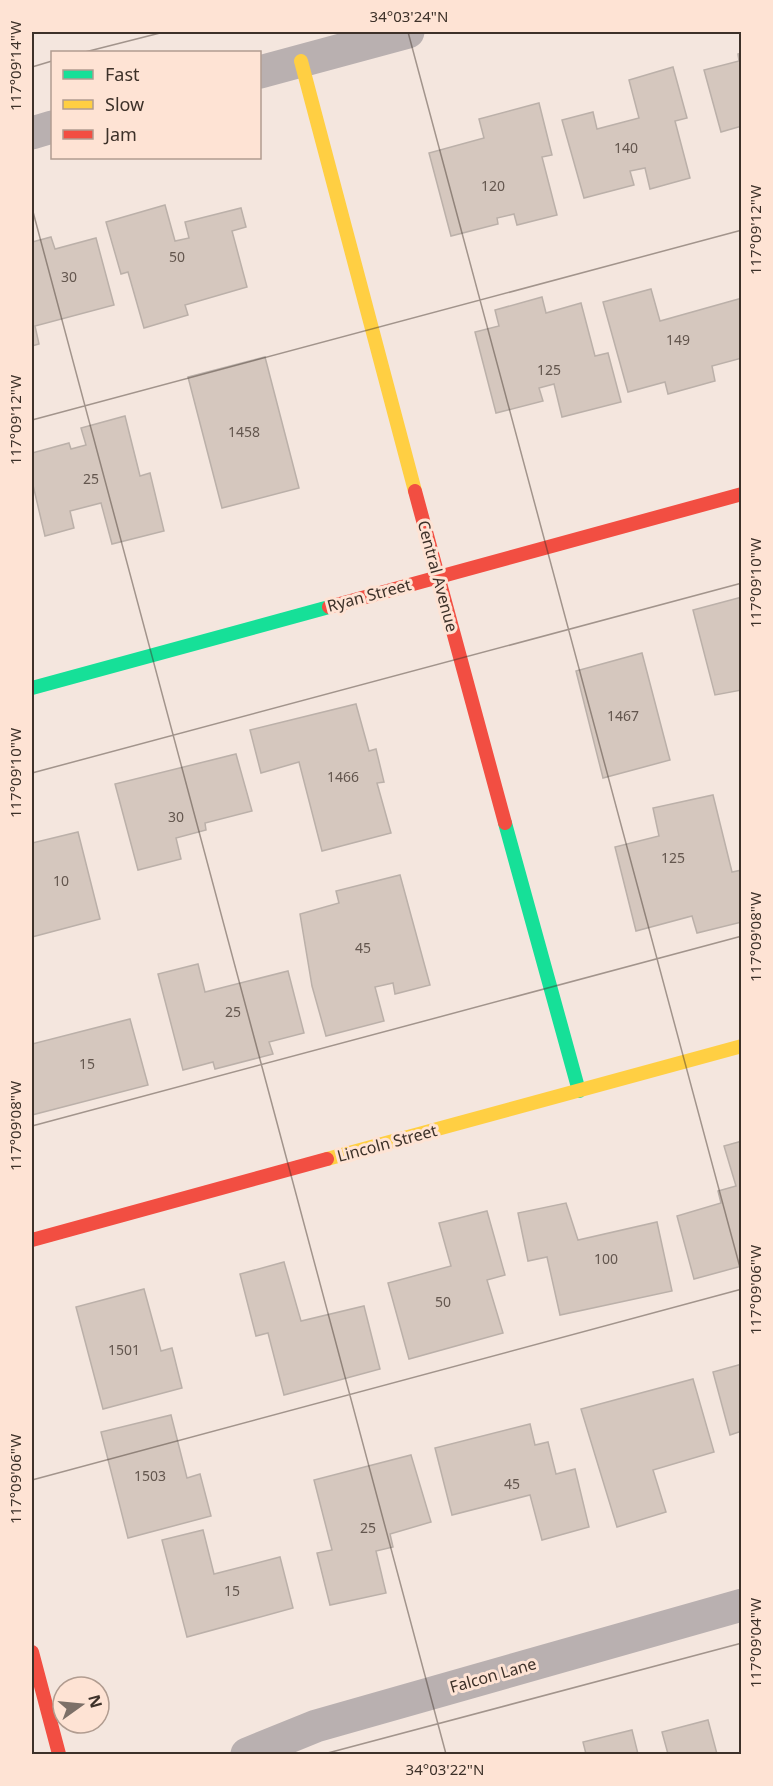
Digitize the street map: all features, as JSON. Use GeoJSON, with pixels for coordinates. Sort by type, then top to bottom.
{"type":"FeatureCollection","features":[{"type":"Feature","properties":{"kind":"street"},"geometry":{"type":"LineString","coordinates":[[261,72],[408,32]]}},
{"type":"Feature","properties":{"kind":"street","name":"Central Avenue"},"geometry":{"type":"LineString","coordinates":[[301,61],[438,576],[579,1091]]}},
{"type":"Feature","properties":{"kind":"street"},"geometry":{"type":"LineString","coordinates":[[32,133],[51,127]]}},
{"type":"Feature","properties":{"kind":"street","name":"Ryan Street"},"geometry":{"type":"LineString","coordinates":[[32,688],[741,494]]}},
{"type":"Feature","properties":{"kind":"street","name":"Lincoln Street"},"geometry":{"type":"LineString","coordinates":[[32,1240],[741,1046]]}},
{"type":"Feature","properties":{"kind":"street","name":"Falcon Lane"},"geometry":{"type":"LineString","coordinates":[[247,1755],[316,1726],[741,1605]]}},
{"type":"Feature","properties":{"kind":"street"},"geometry":{"type":"LineString","coordinates":[[32,1652],[59,1755]]}},
{"type":"Feature","properties":{"kind":"building"},"geometry":{"type":"Polygon","coordinates":[[[742,53],[742,126],[721,132],[704,70],[739,61],[738,54],[742,53]]]}},
{"type":"Feature","properties":{"kind":"building"},"geometry":{"type":"Polygon","coordinates":[[[673,67],[687,118],[675,121],[690,178],[650,189],[645,168],[630,171],[634,185],[584,198],[562,120],[593,112],[597,129],[639,118],[629,80],[673,67]]]}},
{"type":"Feature","properties":{"kind":"building"},"geometry":{"type":"Polygon","coordinates":[[[539,103],[552,155],[542,157],[557,215],[517,225],[514,214],[497,218],[498,224],[451,236],[429,153],[484,138],[479,119],[539,103]]]}},
{"type":"Feature","properties":{"kind":"building"},"geometry":{"type":"Polygon","coordinates":[[[165,205],[175,241],[189,238],[185,222],[241,208],[246,227],[232,231],[247,287],[185,305],[188,315],[144,328],[128,272],[121,274],[106,222],[165,205]]]}},
{"type":"Feature","properties":{"kind":"building"},"geometry":{"type":"Polygon","coordinates":[[[51,237],[55,249],[96,238],[114,305],[35,326],[39,344],[32,346],[32,242],[51,237]]]}},
{"type":"Feature","properties":{"kind":"building"},"geometry":{"type":"Polygon","coordinates":[[[651,289],[660,321],[742,298],[742,358],[712,366],[715,381],[668,394],[665,382],[628,392],[603,302],[651,289]]]}},
{"type":"Feature","properties":{"kind":"building"},"geometry":{"type":"Polygon","coordinates":[[[542,297],[546,313],[581,303],[595,356],[608,353],[621,402],[562,417],[554,384],[539,388],[543,401],[496,413],[475,332],[499,326],[495,310],[542,297]]]}},
{"type":"Feature","properties":{"kind":"building"},"geometry":{"type":"Polygon","coordinates":[[[265,357],[299,488],[222,508],[188,377],[265,357]]]}},
{"type":"Feature","properties":{"kind":"building"},"geometry":{"type":"Polygon","coordinates":[[[125,416],[140,476],[150,473],[164,531],[112,544],[101,503],[70,511],[74,528],[45,536],[32,481],[32,453],[69,443],[71,449],[86,445],[81,428],[125,416]]]}},
{"type":"Feature","properties":{"kind":"building"},"geometry":{"type":"Polygon","coordinates":[[[742,597],[742,690],[715,695],[693,610],[742,597]]]}},
{"type":"Feature","properties":{"kind":"building"},"geometry":{"type":"Polygon","coordinates":[[[642,653],[670,760],[603,778],[576,671],[642,653]]]}},
{"type":"Feature","properties":{"kind":"building"},"geometry":{"type":"Polygon","coordinates":[[[356,704],[369,751],[376,749],[384,782],[377,783],[391,833],[322,851],[299,762],[261,773],[250,730],[356,704]]]}},
{"type":"Feature","properties":{"kind":"building"},"geometry":{"type":"Polygon","coordinates":[[[236,754],[252,811],[205,823],[206,830],[176,838],[181,859],[138,870],[115,784],[236,754]]]}},
{"type":"Feature","properties":{"kind":"building"},"geometry":{"type":"Polygon","coordinates":[[[713,795],[732,872],[742,870],[742,922],[697,933],[692,916],[636,931],[615,847],[659,836],[653,808],[713,795]]]}},
{"type":"Feature","properties":{"kind":"building"},"geometry":{"type":"Polygon","coordinates":[[[78,832],[100,919],[32,937],[32,843],[78,832]]]}},
{"type":"Feature","properties":{"kind":"building"},"geometry":{"type":"Polygon","coordinates":[[[400,875],[430,985],[395,994],[393,983],[375,987],[384,1021],[326,1036],[312,986],[300,914],[339,903],[336,891],[400,875]]]}},
{"type":"Feature","properties":{"kind":"building"},"geometry":{"type":"Polygon","coordinates":[[[198,964],[205,992],[288,971],[304,1033],[269,1042],[273,1054],[215,1069],[213,1062],[183,1070],[158,974],[198,964]]]}},
{"type":"Feature","properties":{"kind":"building"},"geometry":{"type":"Polygon","coordinates":[[[130,1019],[148,1085],[32,1115],[32,1044],[130,1019]]]}},
{"type":"Feature","properties":{"kind":"building"},"geometry":{"type":"Polygon","coordinates":[[[742,1141],[742,1266],[694,1279],[677,1216],[721,1203],[718,1191],[736,1186],[724,1146],[742,1141]]]}},
{"type":"Feature","properties":{"kind":"building"},"geometry":{"type":"Polygon","coordinates":[[[566,1203],[578,1240],[657,1222],[672,1291],[560,1315],[547,1257],[528,1261],[518,1213],[566,1203]]]}},
{"type":"Feature","properties":{"kind":"building"},"geometry":{"type":"Polygon","coordinates":[[[487,1211],[505,1275],[487,1280],[503,1333],[409,1359],[388,1283],[451,1266],[439,1223],[487,1211]]]}},
{"type":"Feature","properties":{"kind":"building"},"geometry":{"type":"Polygon","coordinates":[[[284,1262],[301,1321],[364,1306],[380,1369],[284,1395],[268,1333],[256,1336],[240,1274],[284,1262]]]}},
{"type":"Feature","properties":{"kind":"building"},"geometry":{"type":"Polygon","coordinates":[[[144,1289],[161,1351],[172,1348],[182,1388],[103,1409],[76,1307],[144,1289]]]}},
{"type":"Feature","properties":{"kind":"building"},"geometry":{"type":"Polygon","coordinates":[[[742,1364],[742,1431],[730,1435],[713,1372],[742,1364]]]}},
{"type":"Feature","properties":{"kind":"building"},"geometry":{"type":"Polygon","coordinates":[[[693,1379],[714,1452],[653,1470],[666,1512],[617,1527],[581,1409],[693,1379]]]}},
{"type":"Feature","properties":{"kind":"building"},"geometry":{"type":"Polygon","coordinates":[[[171,1415],[187,1478],[200,1474],[211,1516],[128,1538],[101,1432],[171,1415]]]}},
{"type":"Feature","properties":{"kind":"building"},"geometry":{"type":"Polygon","coordinates":[[[530,1424],[535,1445],[548,1442],[556,1474],[575,1469],[589,1527],[542,1540],[530,1495],[452,1515],[435,1448],[530,1424]]]}},
{"type":"Feature","properties":{"kind":"building"},"geometry":{"type":"Polygon","coordinates":[[[411,1455],[431,1522],[390,1534],[393,1547],[376,1551],[386,1593],[330,1605],[317,1553],[332,1550],[314,1480],[411,1455]]]}},
{"type":"Feature","properties":{"kind":"building"},"geometry":{"type":"Polygon","coordinates":[[[203,1530],[214,1574],[280,1557],[293,1608],[187,1637],[162,1540],[203,1530]]]}},
{"type":"Feature","properties":{"kind":"building"},"geometry":{"type":"Polygon","coordinates":[[[708,1720],[717,1754],[668,1754],[662,1732],[708,1720]]]}},
{"type":"Feature","properties":{"kind":"building"},"geometry":{"type":"Polygon","coordinates":[[[632,1730],[638,1754],[586,1754],[583,1742],[632,1730]]]}},
{"type":"Feature","properties":{"kind":"traffic: fast"},"geometry":{"type":"LineString","coordinates":[[32,688],[329,607]]}},
{"type":"Feature","properties":{"kind":"traffic: fast"},"geometry":{"type":"LineString","coordinates":[[505,823],[579,1091]]}},
{"type":"Feature","properties":{"kind":"traffic: slow"},"geometry":{"type":"LineString","coordinates":[[301,61],[415,491]]}},
{"type":"Feature","properties":{"kind":"traffic: slow"},"geometry":{"type":"LineString","coordinates":[[327,1159],[742,1046]]}},
{"type":"Feature","properties":{"kind":"traffic: jam"},"geometry":{"type":"LineString","coordinates":[[415,491],[505,823]]}},
{"type":"Feature","properties":{"kind":"traffic: jam"},"geometry":{"type":"LineString","coordinates":[[329,607],[742,494]]}},
{"type":"Feature","properties":{"kind":"traffic: jam"},"geometry":{"type":"LineString","coordinates":[[32,1240],[327,1159]]}},
{"type":"Feature","properties":{"kind":"traffic: jam"},"geometry":{"type":"LineString","coordinates":[[32,1652],[59,1754]]}}]}
